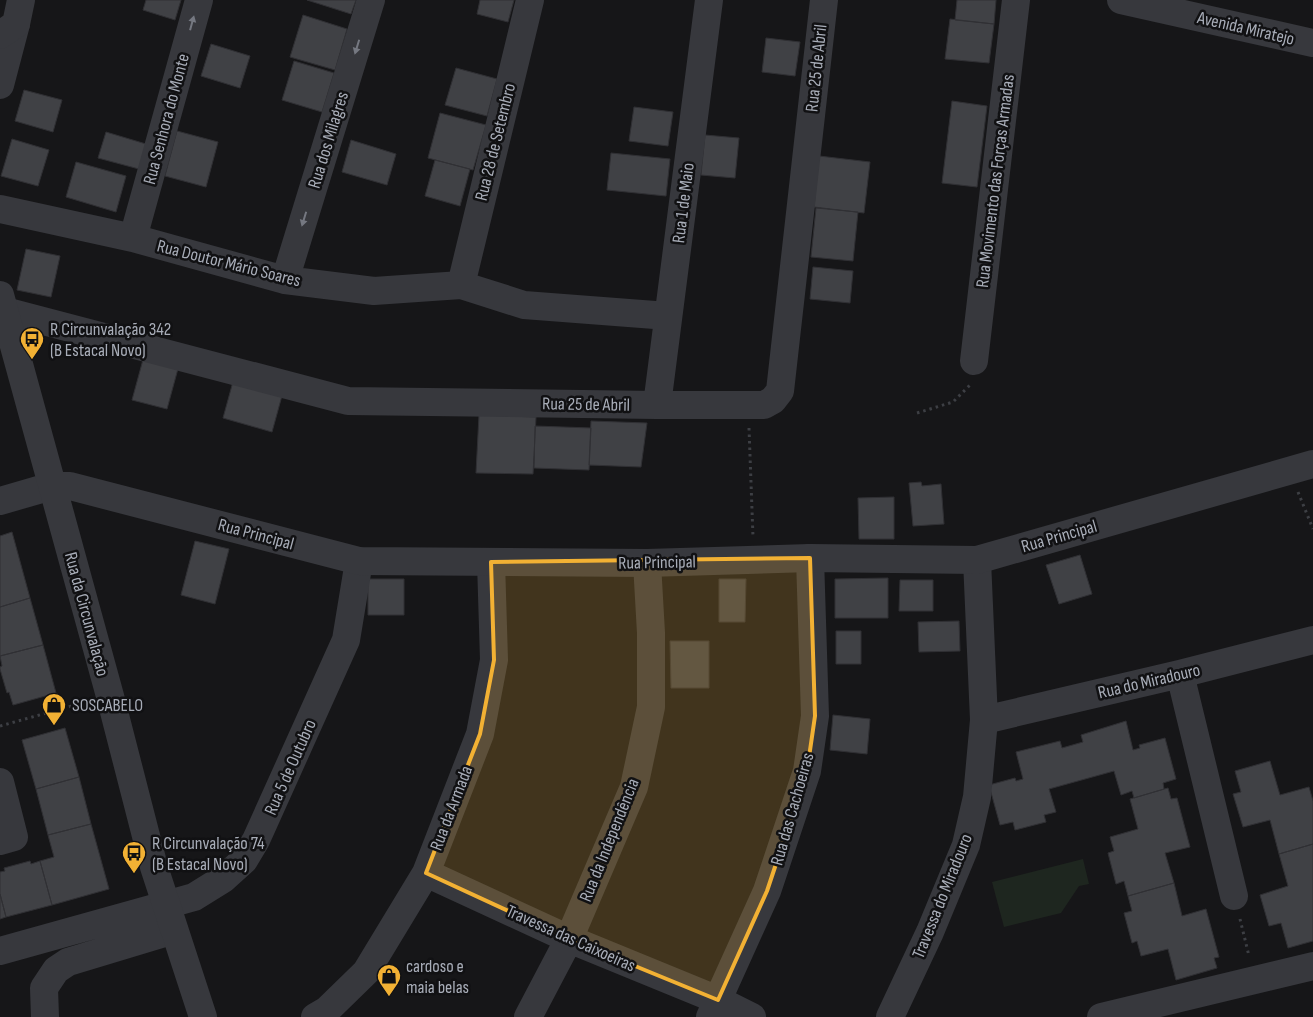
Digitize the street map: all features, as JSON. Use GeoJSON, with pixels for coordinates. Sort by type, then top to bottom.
{"type":"FeatureCollection","features":[{"type":"Feature","properties":{"kind":"street","name":"Rua Senhora do Monte"},"geometry":{"type":"LineString","coordinates":[[133,238],[199,0]]}},
{"type":"Feature","properties":{"kind":"street","name":"Rua dos Milagres"},"geometry":{"type":"LineString","coordinates":[[285,280],[371,0]]}},
{"type":"Feature","properties":{"kind":"street","name":"Rua 28 de Setembro"},"geometry":{"type":"LineString","coordinates":[[461,285],[530,0]]}},
{"type":"Feature","properties":{"kind":"street","name":"Rua 1 de Maio"},"geometry":{"type":"LineString","coordinates":[[657,405],[709,0]]}},
{"type":"Feature","properties":{"kind":"street","name":"Rua 25 de Abril"},"geometry":{"type":"LineString","coordinates":[[2,303],[348,401],[764,405],[773,400],[780,391],[824,0]]}},
{"type":"Feature","properties":{"kind":"street","name":"Rua Movimento das Forças Armadas"},"geometry":{"type":"LineString","coordinates":[[974,361],[1016,0]]}},
{"type":"Feature","properties":{"kind":"street","name":"Avenida Miratejo"},"geometry":{"type":"LineString","coordinates":[[1121,0],[1313,43]]}},
{"type":"Feature","properties":{"kind":"street"},"geometry":{"type":"LineString","coordinates":[[0,85],[12,19]]}},
{"type":"Feature","properties":{"kind":"street","name":"Rua Doutor Mário Soares"},"geometry":{"type":"LineString","coordinates":[[0,209],[133,238],[285,280],[374,291],[461,285],[524,305],[668,316]]}},
{"type":"Feature","properties":{"kind":"street","name":"Rua da Circunvalação"},"geometry":{"type":"LineString","coordinates":[[2,303],[110,696],[154,867],[203,1017]]}},
{"type":"Feature","properties":{"kind":"street","name":"Rua Principal"},"geometry":{"type":"LineString","coordinates":[[0,501],[52,486],[70,486],[359,561],[647,563],[810,558],[977,560],[1301,468]]}},
{"type":"Feature","properties":{"kind":"street","name":"Rua das Cachoeiras"},"geometry":{"type":"LineString","coordinates":[[714,1009],[767,891],[807,771],[815,716],[810,558]]}},
{"type":"Feature","properties":{"kind":"street","name":"Travessa do Miradouro"},"geometry":{"type":"LineString","coordinates":[[890,1017],[930,932],[966,845],[977,797],[984,720],[977,560]]}},
{"type":"Feature","properties":{"kind":"street","name":"Rua 5 de Outubro"},"geometry":{"type":"LineString","coordinates":[[0,952],[170,917],[194,897],[223,879],[244,860],[256,840],[346,640],[359,561]]}},
{"type":"Feature","properties":{"kind":"street","name":"Rua da Armada"},"geometry":{"type":"LineString","coordinates":[[315,1017],[326,1010],[366,972],[426,873],[480,734],[494,660],[491,562]]}},
{"type":"Feature","properties":{"kind":"street","name":"Rua da Independência"},"geometry":{"type":"LineString","coordinates":[[528,1017],[569,939],[634,787],[651,707],[651,633],[647,563]]}},
{"type":"Feature","properties":{"kind":"street","name":"Rua do Miradouro"},"geometry":{"type":"LineString","coordinates":[[984,720],[1180,674],[1313,640]]}},
{"type":"Feature","properties":{"kind":"street"},"geometry":{"type":"LineString","coordinates":[[1180,674],[1234,896]]}},
{"type":"Feature","properties":{"kind":"street"},"geometry":{"type":"LineString","coordinates":[[0,782],[14,836],[0,841]]}},
{"type":"Feature","properties":{"kind":"street","name":"Travessa das Caixoeiras"},"geometry":{"type":"LineString","coordinates":[[426,873],[714,1009]]}},
{"type":"Feature","properties":{"kind":"street"},"geometry":{"type":"LineString","coordinates":[[45,1017],[44,988],[56,970],[68,962],[170,917]]}},
{"type":"Feature","properties":{"kind":"street"},"geometry":{"type":"LineString","coordinates":[[1101,1017],[1313,966]]}},
{"type":"Feature","properties":{"kind":"street"},"geometry":{"type":"LineString","coordinates":[[714,1009],[752,1017]]}},
{"type":"Feature","properties":{"kind":"path"},"geometry":{"type":"LineString","coordinates":[[917,413],[954,402],[970,387],[974,361]]}},
{"type":"Feature","properties":{"kind":"path"},"geometry":{"type":"LineString","coordinates":[[748,405],[754,560]]}},
{"type":"Feature","properties":{"kind":"path"},"geometry":{"type":"LineString","coordinates":[[1301,468],[1313,529]]}},
{"type":"Feature","properties":{"kind":"path"},"geometry":{"type":"LineString","coordinates":[[0,726],[110,696]]}},
{"type":"Feature","properties":{"kind":"path"},"geometry":{"type":"LineString","coordinates":[[1234,896],[1256,980]]}},
{"type":"Feature","properties":{"kind":"highlighted area"},"geometry":{"type":"Polygon","coordinates":[[[810,558],[815,716],[807,771],[767,891],[718,1000],[569,939],[426,873],[480,734],[494,660],[491,562],[810,558]]]}},
{"type":"Feature","properties":{"kind":"shaded area"},"geometry":{"type":"Polygon","coordinates":[[[1083,859],[1089,884],[1079,886],[1061,913],[1004,927],[992,882],[1083,859]]]}},
{"type":"Feature","properties":{"kind":"building"},"geometry":{"type":"Polygon","coordinates":[[[146,0],[181,0],[175,20],[143,10],[146,0]]]}},
{"type":"Feature","properties":{"kind":"building"},"geometry":{"type":"Polygon","coordinates":[[[307,0],[356,0],[351,14],[307,0]]]}},
{"type":"Feature","properties":{"kind":"building"},"geometry":{"type":"Polygon","coordinates":[[[480,0],[514,0],[508,22],[477,14],[480,0]]]}},
{"type":"Feature","properties":{"kind":"building"},"geometry":{"type":"Polygon","coordinates":[[[957,0],[996,0],[994,24],[955,20],[957,0]]]}},
{"type":"Feature","properties":{"kind":"building"},"geometry":{"type":"Polygon","coordinates":[[[303,15],[347,29],[335,70],[290,57],[303,15]]]}},
{"type":"Feature","properties":{"kind":"building"},"geometry":{"type":"Polygon","coordinates":[[[950,19],[994,24],[989,63],[945,59],[950,19]]]}},
{"type":"Feature","properties":{"kind":"building"},"geometry":{"type":"Polygon","coordinates":[[[766,38],[800,42],[795,76],[762,72],[766,38]]]}},
{"type":"Feature","properties":{"kind":"building"},"geometry":{"type":"Polygon","coordinates":[[[211,44],[250,56],[240,88],[201,76],[211,44]]]}},
{"type":"Feature","properties":{"kind":"building"},"geometry":{"type":"Polygon","coordinates":[[[294,61],[334,73],[322,112],[282,100],[294,61]]]}},
{"type":"Feature","properties":{"kind":"building"},"geometry":{"type":"Polygon","coordinates":[[[456,68],[497,79],[487,116],[445,105],[456,68]]]}},
{"type":"Feature","properties":{"kind":"building"},"geometry":{"type":"Polygon","coordinates":[[[24,90],[62,100],[53,132],[15,121],[24,90]]]}},
{"type":"Feature","properties":{"kind":"building"},"geometry":{"type":"Polygon","coordinates":[[[952,101],[987,106],[977,187],[942,183],[952,101]]]}},
{"type":"Feature","properties":{"kind":"building"},"geometry":{"type":"Polygon","coordinates":[[[634,107],[673,112],[668,146],[629,141],[634,107]]]}},
{"type":"Feature","properties":{"kind":"building"},"geometry":{"type":"Polygon","coordinates":[[[440,113],[486,125],[473,170],[428,158],[440,113]]]}},
{"type":"Feature","properties":{"kind":"building"},"geometry":{"type":"Polygon","coordinates":[[[177,131],[218,142],[206,187],[165,176],[177,131]]]}},
{"type":"Feature","properties":{"kind":"building"},"geometry":{"type":"Polygon","coordinates":[[[106,132],[146,144],[139,169],[98,158],[106,132]]]}},
{"type":"Feature","properties":{"kind":"building"},"geometry":{"type":"Polygon","coordinates":[[[705,135],[739,138],[735,178],[701,175],[705,135]]]}},
{"type":"Feature","properties":{"kind":"building"},"geometry":{"type":"Polygon","coordinates":[[[12,139],[49,150],[38,186],[1,176],[12,139]]]}},
{"type":"Feature","properties":{"kind":"building"},"geometry":{"type":"Polygon","coordinates":[[[351,140],[396,154],[387,185],[342,172],[351,140]]]}},
{"type":"Feature","properties":{"kind":"building"},"geometry":{"type":"Polygon","coordinates":[[[611,153],[670,159],[666,196],[607,190],[611,153]]]}},
{"type":"Feature","properties":{"kind":"building"},"geometry":{"type":"Polygon","coordinates":[[[819,156],[870,162],[864,213],[814,207],[819,156]]]}},
{"type":"Feature","properties":{"kind":"building"},"geometry":{"type":"Polygon","coordinates":[[[435,160],[470,169],[460,206],[425,196],[435,160]]]}},
{"type":"Feature","properties":{"kind":"building"},"geometry":{"type":"Polygon","coordinates":[[[76,162],[126,176],[116,212],[66,197],[76,162]]]}},
{"type":"Feature","properties":{"kind":"building"},"geometry":{"type":"Polygon","coordinates":[[[816,208],[858,212],[853,261],[811,257],[816,208]]]}},
{"type":"Feature","properties":{"kind":"building"},"geometry":{"type":"Polygon","coordinates":[[[26,249],[60,256],[51,297],[17,290],[26,249]]]}},
{"type":"Feature","properties":{"kind":"building"},"geometry":{"type":"Polygon","coordinates":[[[813,267],[853,271],[850,303],[810,299],[813,267]]]}},
{"type":"Feature","properties":{"kind":"building"},"geometry":{"type":"Polygon","coordinates":[[[144,356],[179,365],[167,409],[132,400],[144,356]]]}},
{"type":"Feature","properties":{"kind":"building"},"geometry":{"type":"Polygon","coordinates":[[[234,378],[283,392],[272,432],[223,418],[234,378]]]}},
{"type":"Feature","properties":{"kind":"building"},"geometry":{"type":"Polygon","coordinates":[[[479,415],[536,417],[533,474],[476,473],[479,415]]]}},
{"type":"Feature","properties":{"kind":"building"},"geometry":{"type":"Polygon","coordinates":[[[591,421],[647,423],[641,467],[589,465],[591,421]]]}},
{"type":"Feature","properties":{"kind":"building"},"geometry":{"type":"Polygon","coordinates":[[[535,426],[591,428],[589,470],[534,468],[535,426]]]}},
{"type":"Feature","properties":{"kind":"building"},"geometry":{"type":"Polygon","coordinates":[[[921,482],[922,486],[941,484],[944,524],[913,526],[909,483],[921,482]]]}},
{"type":"Feature","properties":{"kind":"building"},"geometry":{"type":"Polygon","coordinates":[[[894,497],[894,539],[859,539],[858,498],[894,497]]]}},
{"type":"Feature","properties":{"kind":"building"},"geometry":{"type":"Polygon","coordinates":[[[12,532],[30,598],[0,607],[0,536],[12,532]]]}},
{"type":"Feature","properties":{"kind":"building"},"geometry":{"type":"Polygon","coordinates":[[[195,541],[229,549],[215,604],[181,595],[195,541]]]}},
{"type":"Feature","properties":{"kind":"building"},"geometry":{"type":"Polygon","coordinates":[[[1080,555],[1092,594],[1059,604],[1046,565],[1080,555]]]}},
{"type":"Feature","properties":{"kind":"building"},"geometry":{"type":"Polygon","coordinates":[[[888,578],[888,618],[835,618],[835,579],[888,578]]]}},
{"type":"Feature","properties":{"kind":"building"},"geometry":{"type":"Polygon","coordinates":[[[368,579],[404,579],[404,615],[368,615],[368,579]]]}},
{"type":"Feature","properties":{"kind":"building"},"geometry":{"type":"Polygon","coordinates":[[[719,579],[746,579],[745,622],[719,622],[719,579]]]}},
{"type":"Feature","properties":{"kind":"building"},"geometry":{"type":"Polygon","coordinates":[[[900,580],[933,580],[933,611],[899,611],[900,580]]]}},
{"type":"Feature","properties":{"kind":"building"},"geometry":{"type":"Polygon","coordinates":[[[30,598],[43,645],[0,656],[0,607],[30,598]]]}},
{"type":"Feature","properties":{"kind":"building"},"geometry":{"type":"Polygon","coordinates":[[[959,621],[960,651],[919,652],[918,622],[959,621]]]}},
{"type":"Feature","properties":{"kind":"building"},"geometry":{"type":"Polygon","coordinates":[[[836,631],[861,631],[861,664],[836,664],[836,631]]]}},
{"type":"Feature","properties":{"kind":"building"},"geometry":{"type":"Polygon","coordinates":[[[670,641],[709,641],[709,688],[671,688],[670,641]]]}},
{"type":"Feature","properties":{"kind":"building"},"geometry":{"type":"Polygon","coordinates":[[[43,645],[56,693],[13,705],[9,692],[7,693],[0,669],[2,666],[0,656],[43,645]]]}},
{"type":"Feature","properties":{"kind":"building"},"geometry":{"type":"Polygon","coordinates":[[[833,715],[870,719],[867,754],[830,750],[833,715]]]}},
{"type":"Feature","properties":{"kind":"building"},"geometry":{"type":"Polygon","coordinates":[[[1126,721],[1133,750],[1140,748],[1139,745],[1165,738],[1176,779],[1163,783],[1164,789],[1134,798],[1132,791],[1121,795],[1114,771],[1049,789],[1056,812],[1044,815],[1046,822],[1015,830],[1013,822],[1000,825],[989,785],[1015,778],[1016,781],[1023,779],[1016,752],[1060,741],[1062,748],[1083,742],[1081,735],[1126,721]]]}},
{"type":"Feature","properties":{"kind":"building"},"geometry":{"type":"Polygon","coordinates":[[[65,728],[79,777],[36,789],[22,740],[65,728]]]}},
{"type":"Feature","properties":{"kind":"building"},"geometry":{"type":"Polygon","coordinates":[[[1270,761],[1280,795],[1309,787],[1313,801],[1313,844],[1279,854],[1270,820],[1243,827],[1233,794],[1241,792],[1235,771],[1270,761]]]}},
{"type":"Feature","properties":{"kind":"building"},"geometry":{"type":"Polygon","coordinates":[[[79,777],[91,824],[48,835],[36,789],[79,777]]]}},
{"type":"Feature","properties":{"kind":"building"},"geometry":{"type":"Polygon","coordinates":[[[1168,788],[1171,799],[1177,798],[1190,847],[1165,853],[1174,883],[1128,896],[1124,881],[1116,884],[1108,853],[1114,851],[1110,837],[1138,829],[1130,799],[1168,788]]]}},
{"type":"Feature","properties":{"kind":"building"},"geometry":{"type":"Polygon","coordinates":[[[91,824],[109,889],[52,905],[40,861],[54,857],[48,835],[91,824]]]}},
{"type":"Feature","properties":{"kind":"building"},"geometry":{"type":"Polygon","coordinates":[[[1313,844],[1313,941],[1288,948],[1281,923],[1269,926],[1260,895],[1288,886],[1279,854],[1313,844]]]}},
{"type":"Feature","properties":{"kind":"building"},"geometry":{"type":"Polygon","coordinates":[[[30,861],[31,864],[40,861],[52,905],[6,917],[0,894],[0,872],[5,871],[4,868],[30,861]]]}},
{"type":"Feature","properties":{"kind":"building"},"geometry":{"type":"Polygon","coordinates":[[[1174,883],[1182,916],[1206,909],[1219,957],[1214,958],[1217,968],[1176,980],[1168,949],[1141,956],[1137,941],[1132,943],[1124,913],[1132,911],[1128,896],[1174,883]]]}},
{"type":"Feature","properties":{"kind":"building"},"geometry":{"type":"Polygon","coordinates":[[[0,894],[6,917],[0,919],[0,894]]]}},
{"type":"Feature","properties":{"kind":"place","name":"R Circunvalação 342 (B Estacal Novo)"},"geometry":{"type":"Point","coordinates":[32,360]}},
{"type":"Feature","properties":{"kind":"place","name":"SOSCABELO"},"geometry":{"type":"Point","coordinates":[54,726]}},
{"type":"Feature","properties":{"kind":"place","name":"R Circunvalação 74 (B Estacal Novo)"},"geometry":{"type":"Point","coordinates":[134,874]}},
{"type":"Feature","properties":{"kind":"place","name":"cardoso e maia belas"},"geometry":{"type":"Point","coordinates":[389,997]}}]}
